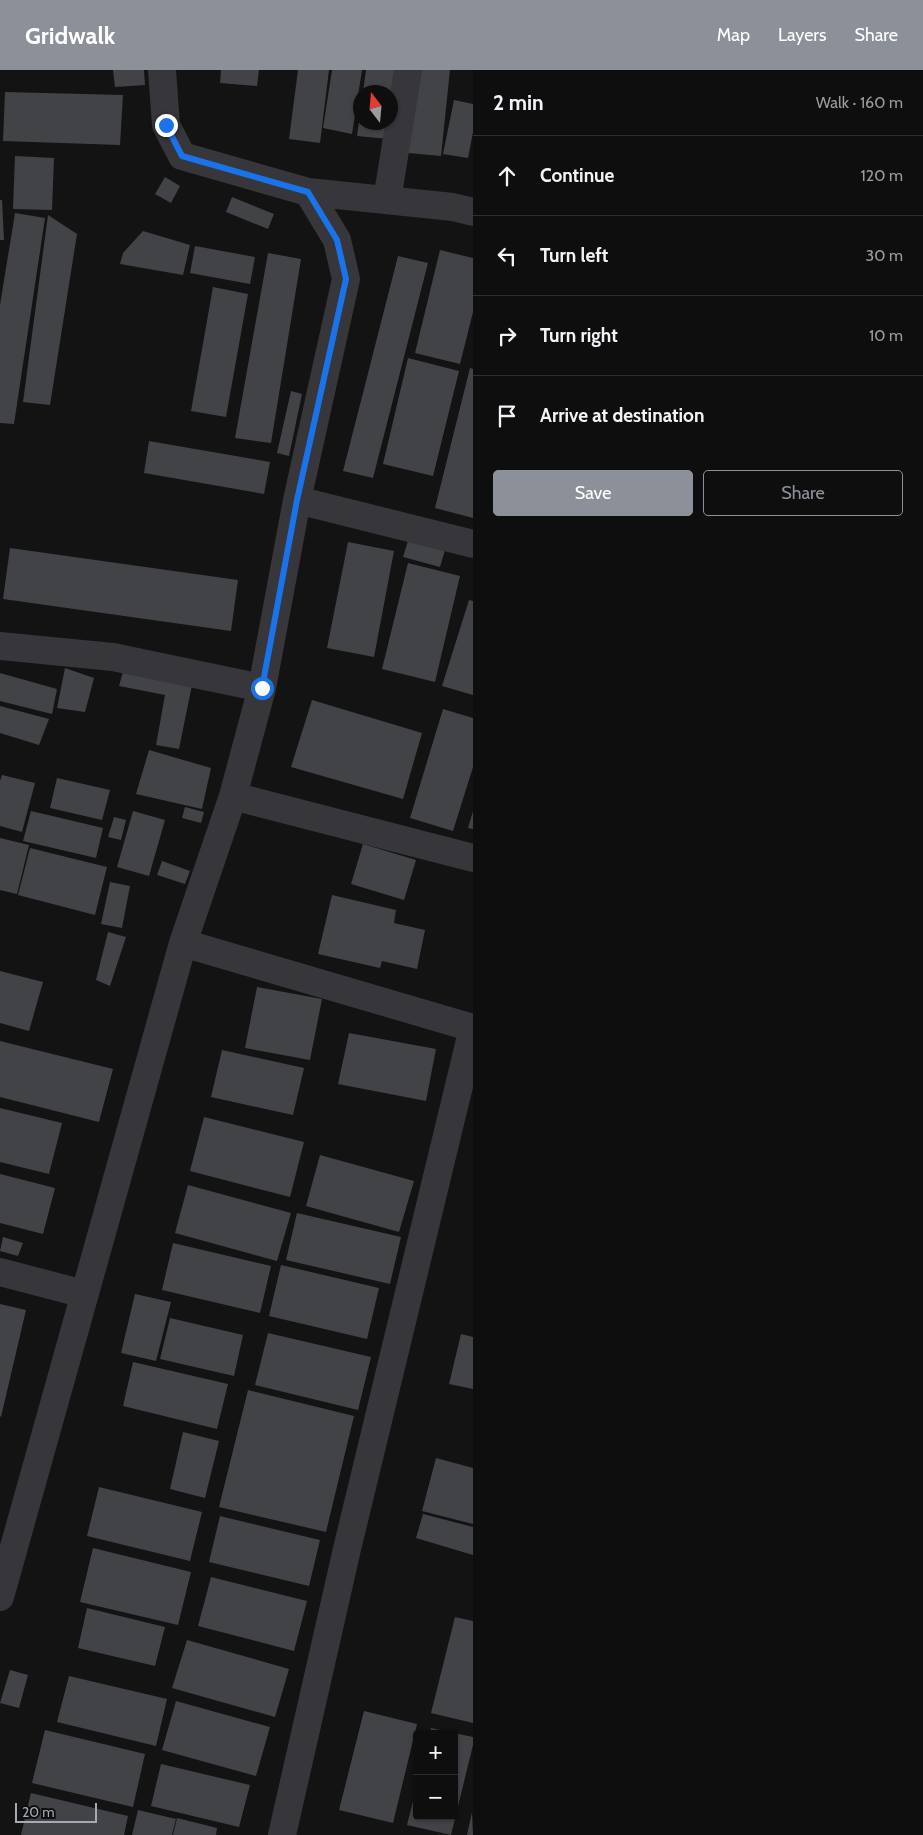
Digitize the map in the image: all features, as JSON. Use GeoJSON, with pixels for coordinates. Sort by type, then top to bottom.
{"type":"FeatureCollection","features":[{"type":"Feature","properties":{"kind":"street"},"geometry":{"type":"LineString","coordinates":[[162,70],[166,125],[182,156],[308,192],[453,207],[473,212]]}},
{"type":"Feature","properties":{"kind":"street"},"geometry":{"type":"LineString","coordinates":[[387,200],[408,70]]}},
{"type":"Feature","properties":{"kind":"street"},"geometry":{"type":"LineString","coordinates":[[1,1590],[183,943],[233,796],[262,688],[297,500],[346,279],[337,240],[308,192]]}},
{"type":"Feature","properties":{"kind":"street"},"geometry":{"type":"LineString","coordinates":[[297,500],[473,544]]}},
{"type":"Feature","properties":{"kind":"street"},"geometry":{"type":"LineString","coordinates":[[0,646],[113,657],[262,688]]}},
{"type":"Feature","properties":{"kind":"street"},"geometry":{"type":"LineString","coordinates":[[233,796],[473,858]]}},
{"type":"Feature","properties":{"kind":"street"},"geometry":{"type":"LineString","coordinates":[[183,943],[473,1028],[349,1539],[282,1835]]}},
{"type":"Feature","properties":{"kind":"street"},"geometry":{"type":"LineString","coordinates":[[0,1272],[84,1294]]}},
{"type":"Feature","properties":{"kind":"building"},"geometry":{"type":"Polygon","coordinates":[[[113,70],[144,70],[145,85],[115,87],[113,70]]]}},
{"type":"Feature","properties":{"kind":"building"},"geometry":{"type":"Polygon","coordinates":[[[221,70],[259,70],[257,86],[220,83],[221,70]]]}},
{"type":"Feature","properties":{"kind":"building"},"geometry":{"type":"Polygon","coordinates":[[[298,70],[329,70],[320,143],[289,139],[298,70]]]}},
{"type":"Feature","properties":{"kind":"building"},"geometry":{"type":"Polygon","coordinates":[[[332,70],[362,70],[360,85],[353,85],[352,134],[323,128],[332,70]]]}},
{"type":"Feature","properties":{"kind":"building"},"geometry":{"type":"Polygon","coordinates":[[[366,70],[400,70],[398,85],[364,85],[366,70]]]}},
{"type":"Feature","properties":{"kind":"building"},"geometry":{"type":"Polygon","coordinates":[[[416,70],[450,70],[441,156],[408,153],[416,70]]]}},
{"type":"Feature","properties":{"kind":"building"},"geometry":{"type":"Polygon","coordinates":[[[5,92],[123,95],[120,145],[3,141],[5,92]]]}},
{"type":"Feature","properties":{"kind":"building"},"geometry":{"type":"Polygon","coordinates":[[[454,100],[473,104],[473,132],[468,158],[443,154],[454,100]]]}},
{"type":"Feature","properties":{"kind":"building"},"geometry":{"type":"Polygon","coordinates":[[[358,130],[390,130],[389,139],[357,136],[358,130]]]}},
{"type":"Feature","properties":{"kind":"building"},"geometry":{"type":"Polygon","coordinates":[[[15,156],[54,158],[52,210],[13,209],[15,156]]]}},
{"type":"Feature","properties":{"kind":"building"},"geometry":{"type":"Polygon","coordinates":[[[165,177],[180,186],[171,203],[155,194],[165,177]]]}},
{"type":"Feature","properties":{"kind":"building"},"geometry":{"type":"Polygon","coordinates":[[[232,197],[274,214],[268,229],[226,212],[232,197]]]}},
{"type":"Feature","properties":{"kind":"building"},"geometry":{"type":"Polygon","coordinates":[[[0,200],[2,200],[4,240],[0,240],[0,200]]]}},
{"type":"Feature","properties":{"kind":"building"},"geometry":{"type":"Polygon","coordinates":[[[15,213],[45,218],[14,424],[0,423],[0,305],[15,213]]]}},
{"type":"Feature","properties":{"kind":"building"},"geometry":{"type":"Polygon","coordinates":[[[48,215],[77,234],[50,405],[23,402],[48,215]]]}},
{"type":"Feature","properties":{"kind":"building"},"geometry":{"type":"Polygon","coordinates":[[[143,231],[190,245],[183,275],[120,264],[123,253],[143,231]]]}},
{"type":"Feature","properties":{"kind":"building"},"geometry":{"type":"Polygon","coordinates":[[[195,246],[255,257],[250,284],[190,273],[195,246]]]}},
{"type":"Feature","properties":{"kind":"building"},"geometry":{"type":"Polygon","coordinates":[[[440,250],[473,258],[473,312],[460,364],[415,353],[440,250]]]}},
{"type":"Feature","properties":{"kind":"building"},"geometry":{"type":"Polygon","coordinates":[[[268,253],[301,259],[271,443],[235,438],[268,253]]]}},
{"type":"Feature","properties":{"kind":"building"},"geometry":{"type":"Polygon","coordinates":[[[398,256],[428,263],[373,478],[343,471],[398,256]]]}},
{"type":"Feature","properties":{"kind":"building"},"geometry":{"type":"Polygon","coordinates":[[[213,287],[248,294],[226,417],[191,411],[213,287]]]}},
{"type":"Feature","properties":{"kind":"building"},"geometry":{"type":"Polygon","coordinates":[[[408,358],[459,371],[433,476],[383,464],[408,358]]]}},
{"type":"Feature","properties":{"kind":"building"},"geometry":{"type":"Polygon","coordinates":[[[470,368],[473,369],[473,518],[435,508],[470,368]]]}},
{"type":"Feature","properties":{"kind":"building"},"geometry":{"type":"Polygon","coordinates":[[[291,391],[302,394],[289,456],[277,453],[291,391]]]}},
{"type":"Feature","properties":{"kind":"building"},"geometry":{"type":"Polygon","coordinates":[[[149,441],[270,462],[264,494],[144,473],[149,441]]]}},
{"type":"Feature","properties":{"kind":"building"},"geometry":{"type":"Polygon","coordinates":[[[408,541],[445,550],[440,567],[403,557],[408,541]]]}},
{"type":"Feature","properties":{"kind":"building"},"geometry":{"type":"Polygon","coordinates":[[[348,542],[394,551],[374,657],[327,648],[348,542]]]}},
{"type":"Feature","properties":{"kind":"building"},"geometry":{"type":"Polygon","coordinates":[[[10,548],[238,580],[231,631],[3,599],[10,548]]]}},
{"type":"Feature","properties":{"kind":"building"},"geometry":{"type":"Polygon","coordinates":[[[408,563],[460,576],[435,682],[382,669],[408,563]]]}},
{"type":"Feature","properties":{"kind":"building"},"geometry":{"type":"Polygon","coordinates":[[[469,600],[473,601],[473,695],[442,686],[469,600]]]}},
{"type":"Feature","properties":{"kind":"building"},"geometry":{"type":"Polygon","coordinates":[[[125,665],[193,680],[179,749],[156,745],[165,695],[119,686],[125,665]]]}},
{"type":"Feature","properties":{"kind":"building"},"geometry":{"type":"Polygon","coordinates":[[[65,668],[94,678],[85,712],[57,708],[65,668]]]}},
{"type":"Feature","properties":{"kind":"building"},"geometry":{"type":"Polygon","coordinates":[[[0,673],[57,689],[52,714],[0,701],[0,673]]]}},
{"type":"Feature","properties":{"kind":"building"},"geometry":{"type":"Polygon","coordinates":[[[312,700],[422,733],[403,799],[291,767],[312,700]]]}},
{"type":"Feature","properties":{"kind":"building"},"geometry":{"type":"Polygon","coordinates":[[[0,706],[49,719],[39,745],[0,733],[0,706]]]}},
{"type":"Feature","properties":{"kind":"building"},"geometry":{"type":"Polygon","coordinates":[[[443,709],[473,718],[473,767],[453,831],[410,818],[443,709]]]}},
{"type":"Feature","properties":{"kind":"building"},"geometry":{"type":"Polygon","coordinates":[[[149,750],[211,768],[202,809],[136,794],[149,750]]]}},
{"type":"Feature","properties":{"kind":"building"},"geometry":{"type":"Polygon","coordinates":[[[2,775],[35,783],[22,832],[0,826],[0,781],[2,775]]]}},
{"type":"Feature","properties":{"kind":"building"},"geometry":{"type":"Polygon","coordinates":[[[57,778],[110,790],[102,820],[50,808],[57,778]]]}},
{"type":"Feature","properties":{"kind":"building"},"geometry":{"type":"Polygon","coordinates":[[[185,807],[204,812],[201,823],[182,818],[185,807]]]}},
{"type":"Feature","properties":{"kind":"building"},"geometry":{"type":"Polygon","coordinates":[[[31,811],[103,828],[96,858],[23,841],[31,811]]]}},
{"type":"Feature","properties":{"kind":"building"},"geometry":{"type":"Polygon","coordinates":[[[133,811],[165,820],[149,876],[117,867],[133,811]]]}},
{"type":"Feature","properties":{"kind":"building"},"geometry":{"type":"Polygon","coordinates":[[[473,811],[473,829],[468,828],[473,811]]]}},
{"type":"Feature","properties":{"kind":"building"},"geometry":{"type":"Polygon","coordinates":[[[114,817],[126,820],[121,840],[108,837],[114,817]]]}},
{"type":"Feature","properties":{"kind":"building"},"geometry":{"type":"Polygon","coordinates":[[[0,838],[29,845],[17,894],[0,890],[0,838]]]}},
{"type":"Feature","properties":{"kind":"building"},"geometry":{"type":"Polygon","coordinates":[[[363,844],[416,860],[404,900],[351,884],[363,844]]]}},
{"type":"Feature","properties":{"kind":"building"},"geometry":{"type":"Polygon","coordinates":[[[30,848],[107,867],[95,915],[18,895],[30,848]]]}},
{"type":"Feature","properties":{"kind":"building"},"geometry":{"type":"Polygon","coordinates":[[[162,861],[190,871],[185,884],[157,875],[162,861]]]}},
{"type":"Feature","properties":{"kind":"building"},"geometry":{"type":"Polygon","coordinates":[[[110,882],[130,886],[122,928],[101,924],[110,882]]]}},
{"type":"Feature","properties":{"kind":"building"},"geometry":{"type":"Polygon","coordinates":[[[332,895],[396,910],[394,923],[425,930],[417,969],[382,961],[380,968],[318,954],[332,895]]]}},
{"type":"Feature","properties":{"kind":"building"},"geometry":{"type":"Polygon","coordinates":[[[108,932],[126,937],[110,986],[96,980],[108,932]]]}},
{"type":"Feature","properties":{"kind":"building"},"geometry":{"type":"Polygon","coordinates":[[[0,971],[43,982],[29,1031],[0,1023],[0,971]]]}},
{"type":"Feature","properties":{"kind":"building"},"geometry":{"type":"Polygon","coordinates":[[[257,987],[322,999],[310,1060],[245,1048],[257,987]]]}},
{"type":"Feature","properties":{"kind":"building"},"geometry":{"type":"Polygon","coordinates":[[[349,1033],[436,1049],[426,1101],[338,1084],[349,1033]]]}},
{"type":"Feature","properties":{"kind":"building"},"geometry":{"type":"Polygon","coordinates":[[[0,1041],[113,1069],[99,1122],[0,1097],[0,1041]]]}},
{"type":"Feature","properties":{"kind":"building"},"geometry":{"type":"Polygon","coordinates":[[[222,1050],[304,1068],[293,1115],[211,1097],[222,1050]]]}},
{"type":"Feature","properties":{"kind":"building"},"geometry":{"type":"Polygon","coordinates":[[[0,1108],[62,1123],[49,1174],[0,1162],[0,1108]]]}},
{"type":"Feature","properties":{"kind":"building"},"geometry":{"type":"Polygon","coordinates":[[[204,1117],[304,1142],[290,1197],[190,1171],[204,1117]]]}},
{"type":"Feature","properties":{"kind":"building"},"geometry":{"type":"Polygon","coordinates":[[[320,1155],[414,1181],[399,1232],[306,1206],[320,1155]]]}},
{"type":"Feature","properties":{"kind":"building"},"geometry":{"type":"Polygon","coordinates":[[[0,1174],[55,1188],[43,1234],[0,1223],[0,1174]]]}},
{"type":"Feature","properties":{"kind":"building"},"geometry":{"type":"Polygon","coordinates":[[[188,1185],[291,1213],[277,1261],[175,1233],[188,1185]]]}},
{"type":"Feature","properties":{"kind":"building"},"geometry":{"type":"Polygon","coordinates":[[[297,1213],[401,1237],[390,1284],[286,1260],[297,1213]]]}},
{"type":"Feature","properties":{"kind":"building"},"geometry":{"type":"Polygon","coordinates":[[[3,1237],[23,1243],[18,1256],[0,1251],[3,1237]]]}},
{"type":"Feature","properties":{"kind":"building"},"geometry":{"type":"Polygon","coordinates":[[[173,1243],[271,1266],[260,1313],[162,1290],[173,1243]]]}},
{"type":"Feature","properties":{"kind":"building"},"geometry":{"type":"Polygon","coordinates":[[[281,1265],[379,1288],[367,1339],[269,1316],[281,1265]]]}},
{"type":"Feature","properties":{"kind":"building"},"geometry":{"type":"Polygon","coordinates":[[[135,1294],[171,1302],[156,1361],[121,1353],[135,1294]]]}},
{"type":"Feature","properties":{"kind":"building"},"geometry":{"type":"Polygon","coordinates":[[[0,1304],[26,1310],[1,1417],[0,1416],[0,1304]]]}},
{"type":"Feature","properties":{"kind":"building"},"geometry":{"type":"Polygon","coordinates":[[[170,1318],[243,1335],[234,1376],[160,1359],[170,1318]]]}},
{"type":"Feature","properties":{"kind":"building"},"geometry":{"type":"Polygon","coordinates":[[[268,1333],[371,1357],[358,1410],[255,1385],[268,1333]]]}},
{"type":"Feature","properties":{"kind":"building"},"geometry":{"type":"Polygon","coordinates":[[[461,1334],[473,1337],[473,1389],[449,1384],[461,1334]]]}},
{"type":"Feature","properties":{"kind":"building"},"geometry":{"type":"Polygon","coordinates":[[[133,1362],[228,1384],[217,1429],[123,1406],[133,1362]]]}},
{"type":"Feature","properties":{"kind":"building"},"geometry":{"type":"Polygon","coordinates":[[[248,1390],[354,1416],[326,1532],[219,1507],[248,1390]]]}},
{"type":"Feature","properties":{"kind":"building"},"geometry":{"type":"Polygon","coordinates":[[[183,1432],[219,1441],[205,1498],[170,1489],[183,1432]]]}},
{"type":"Feature","properties":{"kind":"building"},"geometry":{"type":"Polygon","coordinates":[[[436,1458],[473,1468],[473,1524],[422,1511],[436,1458]]]}},
{"type":"Feature","properties":{"kind":"building"},"geometry":{"type":"Polygon","coordinates":[[[99,1487],[202,1512],[190,1561],[87,1536],[99,1487]]]}},
{"type":"Feature","properties":{"kind":"building"},"geometry":{"type":"Polygon","coordinates":[[[423,1514],[473,1527],[473,1555],[416,1538],[423,1514]]]}},
{"type":"Feature","properties":{"kind":"building"},"geometry":{"type":"Polygon","coordinates":[[[220,1516],[320,1540],[309,1586],[209,1562],[220,1516]]]}},
{"type":"Feature","properties":{"kind":"building"},"geometry":{"type":"Polygon","coordinates":[[[93,1548],[191,1572],[178,1625],[80,1602],[93,1548]]]}},
{"type":"Feature","properties":{"kind":"building"},"geometry":{"type":"Polygon","coordinates":[[[211,1577],[307,1601],[294,1651],[198,1626],[211,1577]]]}},
{"type":"Feature","properties":{"kind":"building"},"geometry":{"type":"Polygon","coordinates":[[[87,1608],[165,1627],[155,1666],[78,1648],[87,1608]]]}},
{"type":"Feature","properties":{"kind":"building"},"geometry":{"type":"Polygon","coordinates":[[[455,1617],[473,1621],[473,1723],[431,1713],[455,1617]]]}},
{"type":"Feature","properties":{"kind":"building"},"geometry":{"type":"Polygon","coordinates":[[[187,1640],[289,1669],[275,1717],[172,1688],[187,1640]]]}},
{"type":"Feature","properties":{"kind":"building"},"geometry":{"type":"Polygon","coordinates":[[[10,1670],[28,1675],[19,1708],[0,1703],[10,1670]]]}},
{"type":"Feature","properties":{"kind":"building"},"geometry":{"type":"Polygon","coordinates":[[[69,1676],[167,1699],[156,1746],[57,1722],[69,1676]]]}},
{"type":"Feature","properties":{"kind":"building"},"geometry":{"type":"Polygon","coordinates":[[[176,1701],[270,1727],[256,1776],[162,1750],[176,1701]]]}},
{"type":"Feature","properties":{"kind":"building"},"geometry":{"type":"Polygon","coordinates":[[[364,1711],[417,1724],[416,1730],[413,1730],[413,1740],[393,1823],[339,1810],[364,1711]]]}},
{"type":"Feature","properties":{"kind":"building"},"geometry":{"type":"Polygon","coordinates":[[[45,1730],[145,1754],[133,1807],[32,1783],[45,1730]]]}},
{"type":"Feature","properties":{"kind":"building"},"geometry":{"type":"Polygon","coordinates":[[[458,1734],[473,1737],[473,1745],[458,1806],[458,1734]]]}},
{"type":"Feature","properties":{"kind":"building"},"geometry":{"type":"Polygon","coordinates":[[[161,1764],[250,1785],[239,1827],[151,1806],[161,1764]]]}},
{"type":"Feature","properties":{"kind":"building"},"geometry":{"type":"Polygon","coordinates":[[[31,1793],[128,1816],[124,1835],[21,1835],[31,1793]]]}},
{"type":"Feature","properties":{"kind":"building"},"geometry":{"type":"Polygon","coordinates":[[[413,1801],[413,1820],[455,1820],[451,1835],[407,1825],[413,1801]]]}},
{"type":"Feature","properties":{"kind":"building"},"geometry":{"type":"Polygon","coordinates":[[[138,1810],[176,1819],[172,1835],[132,1835],[138,1810]]]}},
{"type":"Feature","properties":{"kind":"building"},"geometry":{"type":"Polygon","coordinates":[[[472,1812],[473,1835],[467,1835],[472,1812]]]}},
{"type":"Feature","properties":{"kind":"building"},"geometry":{"type":"Polygon","coordinates":[[[177,1818],[217,1828],[216,1835],[173,1835],[177,1818]]]}},
{"type":"Feature","properties":{"kind":"route"},"geometry":{"type":"LineString","coordinates":[[166,125],[182,156],[308,192],[337,240],[346,279],[297,500],[262,688]]}}]}
